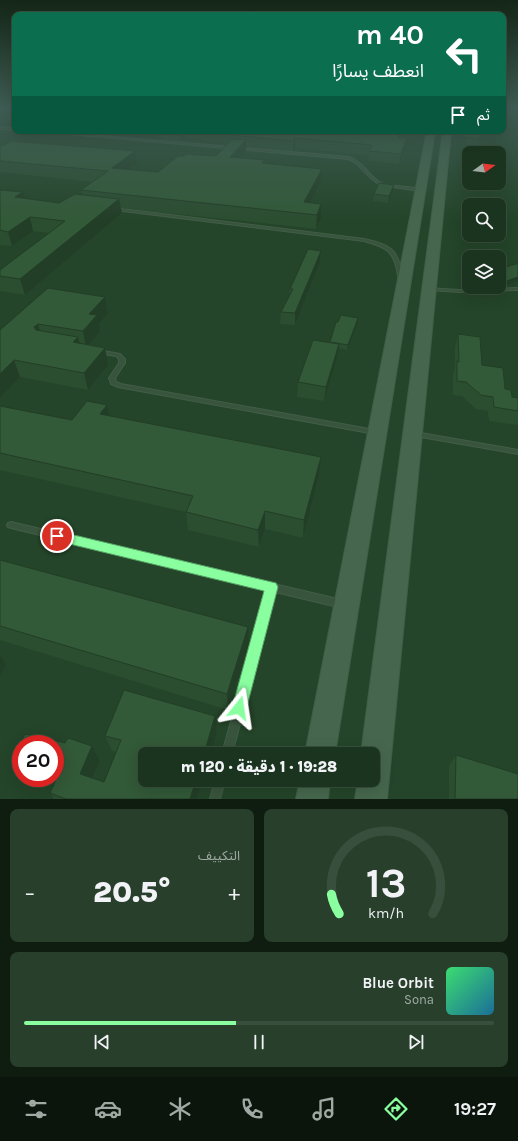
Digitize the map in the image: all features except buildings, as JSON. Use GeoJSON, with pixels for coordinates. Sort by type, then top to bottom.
{"type":"FeatureCollection","features":[{"type":"Feature","properties":{"kind":"street"},"geometry":{"type":"LineString","coordinates":[[321,747],[428,146]]}},
{"type":"Feature","properties":{"kind":"street"},"geometry":{"type":"LineString","coordinates":[[372,799],[445,146]]}},
{"type":"Feature","properties":{"kind":"street"},"geometry":{"type":"LineString","coordinates":[[312,799],[314,787]]}},
{"type":"Feature","properties":{"kind":"lane"},"geometry":{"type":"LineString","coordinates":[[213,146],[349,158],[356,160],[376,182],[420,190]]}},
{"type":"Feature","properties":{"kind":"lane"},"geometry":{"type":"LineString","coordinates":[[111,209],[356,238],[373,242],[393,252],[398,260],[400,268],[401,297]]}},
{"type":"Feature","properties":{"kind":"lane"},"geometry":{"type":"LineString","coordinates":[[429,289],[459,291],[518,289]]}},
{"type":"Feature","properties":{"kind":"lane"},"geometry":{"type":"LineString","coordinates":[[93,352],[121,357],[123,361],[112,378],[113,383],[120,386],[377,432]]}},
{"type":"Feature","properties":{"kind":"lane"},"geometry":{"type":"LineString","coordinates":[[413,433],[518,452]]}},
{"type":"Feature","properties":{"kind":"lane"},"geometry":{"type":"LineString","coordinates":[[11,525],[346,604]]}},
{"type":"Feature","properties":{"kind":"lane"},"geometry":{"type":"LineString","coordinates":[[229,747],[272,587]]}},
{"type":"Feature","properties":{"kind":"lane"},"geometry":{"type":"LineString","coordinates":[[215,799],[218,787]]}},
{"type":"Feature","properties":{"kind":"route"},"geometry":{"type":"LineString","coordinates":[[57,536],[272,587],[239,708]]}}]}
